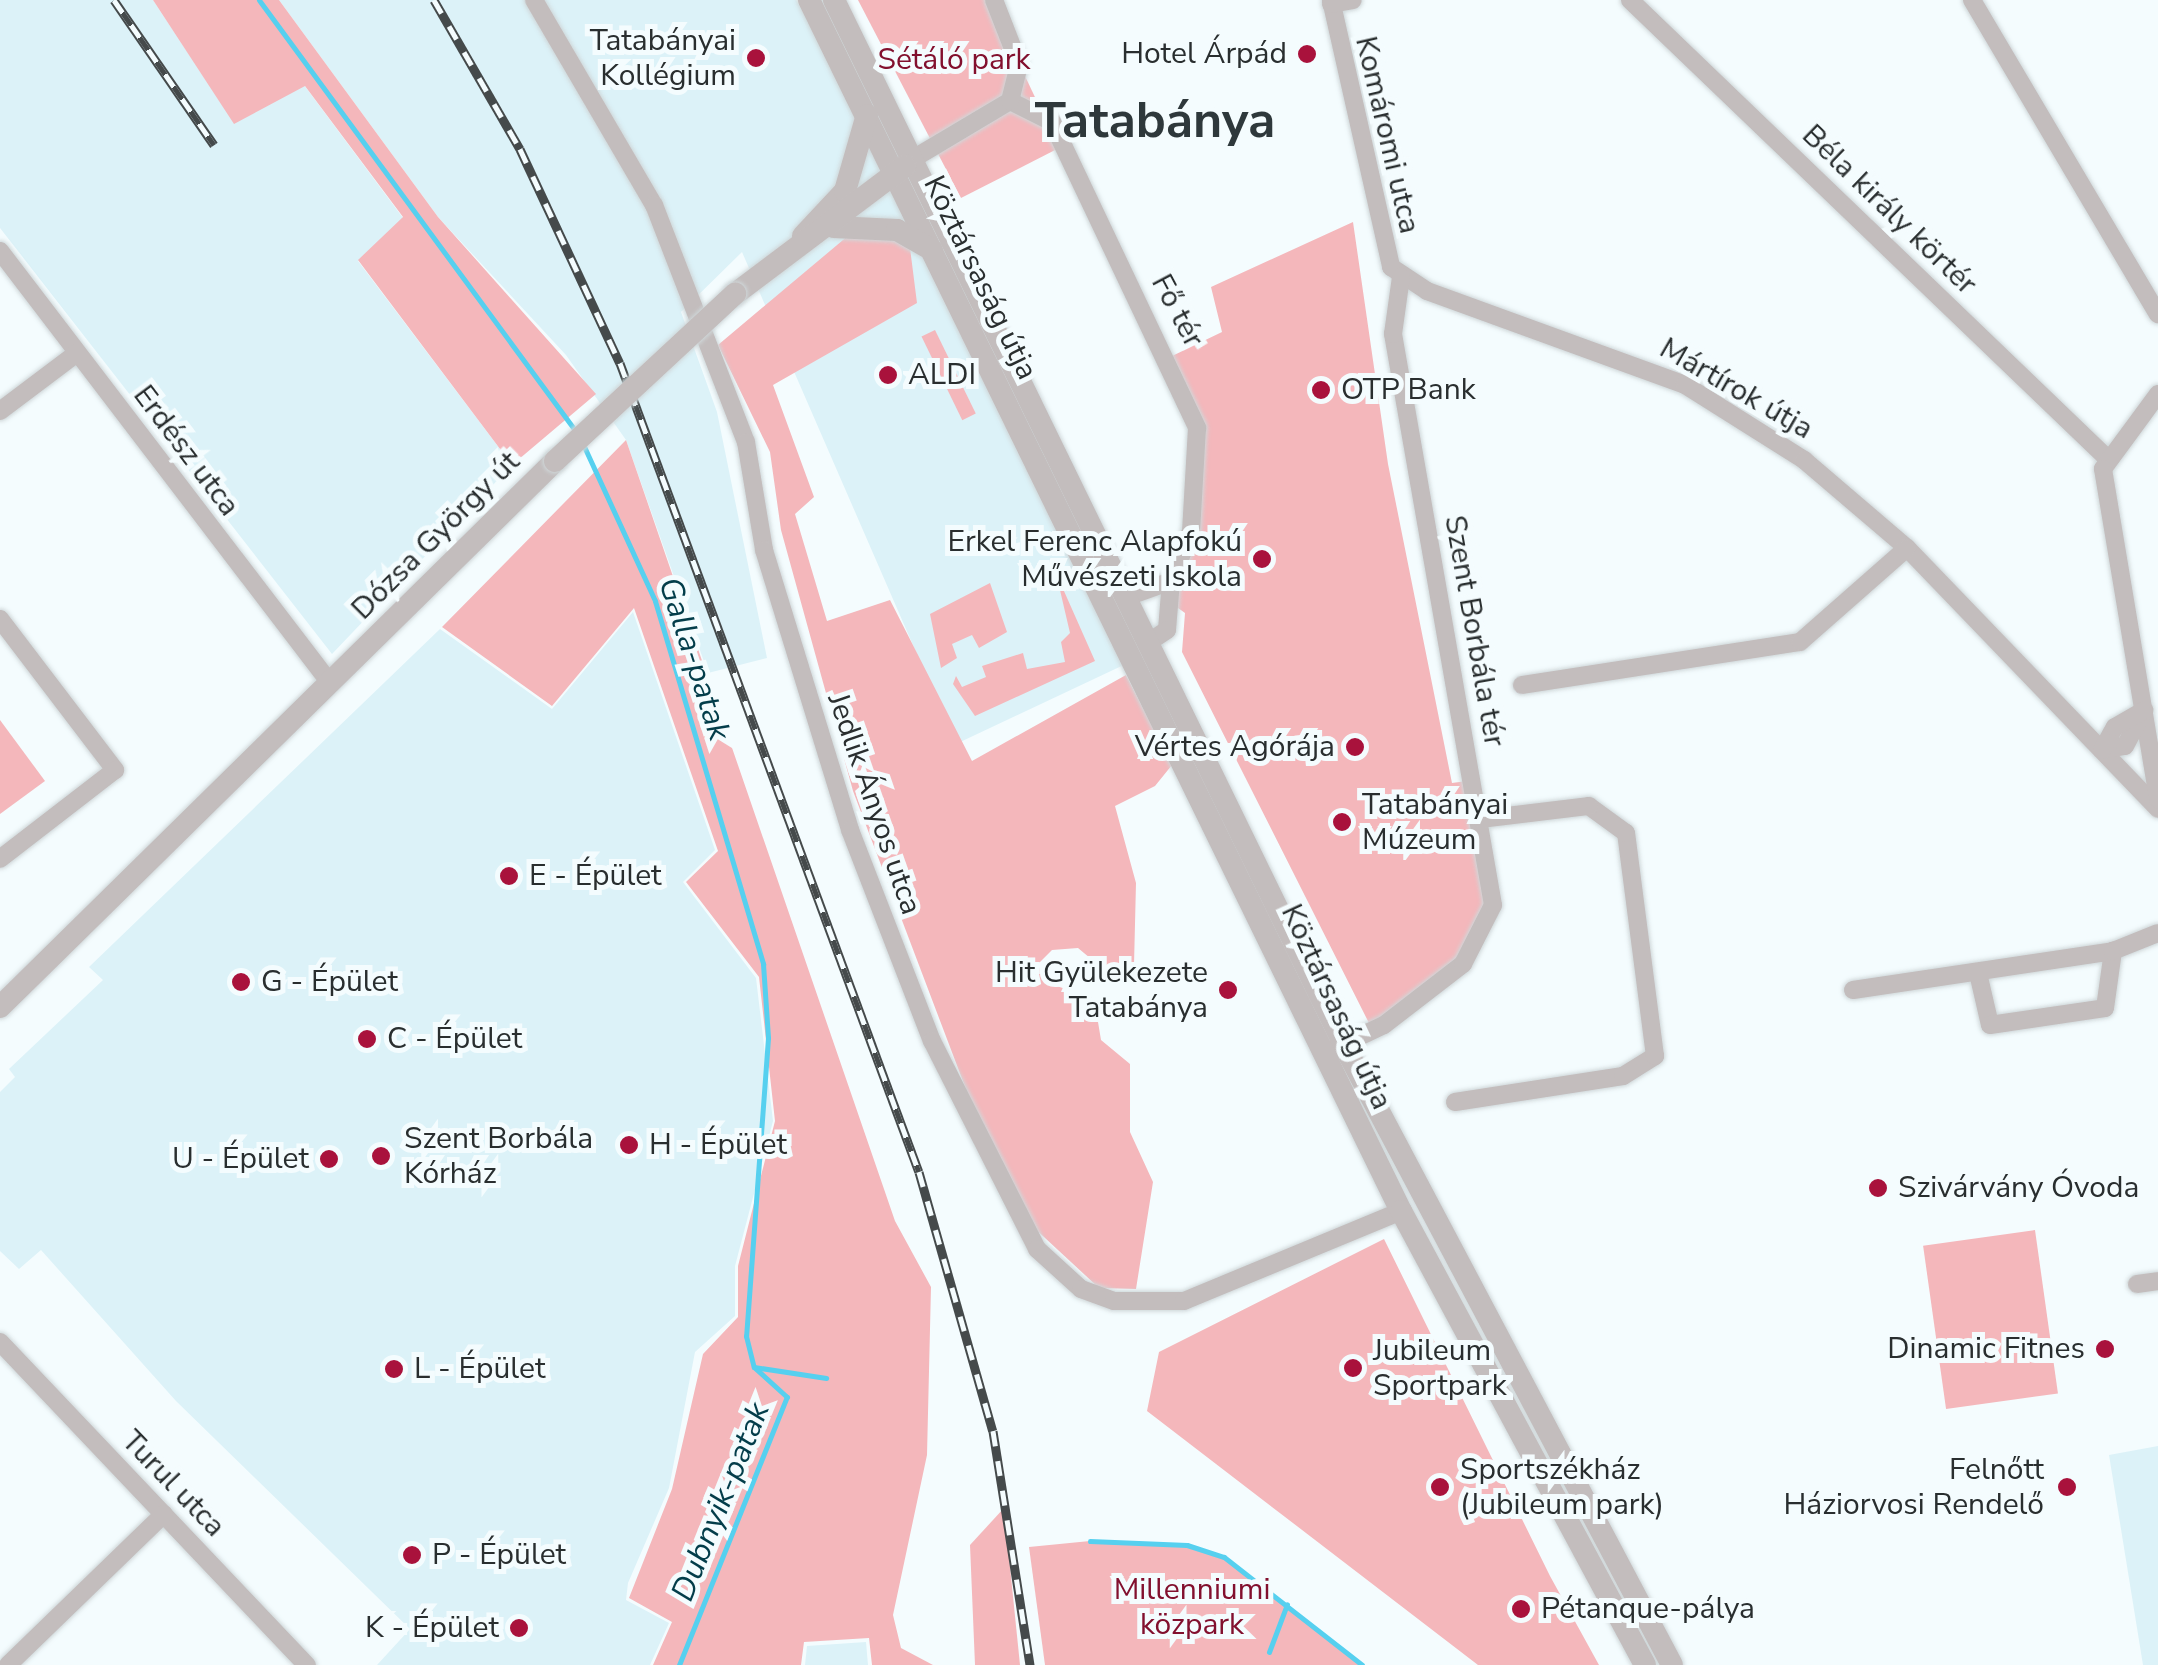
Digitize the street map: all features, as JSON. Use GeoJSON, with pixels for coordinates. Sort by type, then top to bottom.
{"type":"FeatureCollection","features":[{"type":"Feature","properties":{"kind":"street","name":"Jedlik Ányos utca"},"geometry":{"type":"LineString","coordinates":[[534,0],[661,223],[746,442],[764,550],[850,830],[932,1040],[1020,1227],[1082,1290],[1153,1304],[1231,1288],[1401,1211]]}},
{"type":"Feature","properties":{"kind":"street"},"geometry":{"type":"LineString","coordinates":[[809,0],[867,115],[904,166]]}},
{"type":"Feature","properties":{"kind":"street"},"geometry":{"type":"LineString","coordinates":[[834,0],[904,166]]}},
{"type":"Feature","properties":{"kind":"street"},"geometry":{"type":"LineString","coordinates":[[797,242],[845,191],[904,166],[1010,101],[1019,64],[994,0]]}},
{"type":"Feature","properties":{"kind":"street"},"geometry":{"type":"LineString","coordinates":[[1331,2],[1353,0]]}},
{"type":"Feature","properties":{"kind":"street","name":"Béla király körtér"},"geometry":{"type":"LineString","coordinates":[[1630,0],[2108,460]]}},
{"type":"Feature","properties":{"kind":"street"},"geometry":{"type":"LineString","coordinates":[[1972,0],[2158,314]]}},
{"type":"Feature","properties":{"kind":"street","name":"Komáromi utca"},"geometry":{"type":"LineString","coordinates":[[1331,2],[1380,240],[1401,277]]}},
{"type":"Feature","properties":{"kind":"street","name":"Fő tér"},"geometry":{"type":"LineString","coordinates":[[1010,101],[1052,122],[1188,396],[1199,490],[1171,581],[1167,630],[1152,640]]}},
{"type":"Feature","properties":{"kind":"street"},"geometry":{"type":"LineString","coordinates":[[845,191],[867,115]]}},
{"type":"Feature","properties":{"kind":"street","name":"Köztársaság útja"},"geometry":{"type":"LineString","coordinates":[[904,166],[1132,595],[1334,1049],[1401,1211],[1645,1665]]}},
{"type":"Feature","properties":{"kind":"street","name":"Köztársaság útja"},"geometry":{"type":"LineString","coordinates":[[904,166],[932,250],[1334,1049],[1424,1200],[1672,1665]]}},
{"type":"Feature","properties":{"kind":"street","name":"Dózsa György út"},"geometry":{"type":"LineString","coordinates":[[0,1007],[555,461],[735,294],[797,242],[834,227],[904,166]]}},
{"type":"Feature","properties":{"kind":"street"},"geometry":{"type":"LineString","coordinates":[[834,227],[897,230],[932,250]]}},
{"type":"Feature","properties":{"kind":"street","name":"Erdész utca"},"geometry":{"type":"LineString","coordinates":[[0,250],[330,683]]}},
{"type":"Feature","properties":{"kind":"street","name":"Mártírok útja"},"geometry":{"type":"LineString","coordinates":[[1401,277],[1685,385],[1804,460],[1907,548],[2158,810]]}},
{"type":"Feature","properties":{"kind":"street","name":"Szent Borbála tér"},"geometry":{"type":"LineString","coordinates":[[1334,1049],[1384,1026],[1480,947],[1493,906],[1481,819],[1393,334],[1401,277]]}},
{"type":"Feature","properties":{"kind":"street"},"geometry":{"type":"LineString","coordinates":[[0,411],[77,354]]}},
{"type":"Feature","properties":{"kind":"street"},"geometry":{"type":"LineString","coordinates":[[2158,394],[2108,460],[2158,799]]}},
{"type":"Feature","properties":{"kind":"street"},"geometry":{"type":"LineString","coordinates":[[1522,685],[1776,648],[1819,630],[1907,548]]}},
{"type":"Feature","properties":{"kind":"street"},"geometry":{"type":"LineString","coordinates":[[1132,595],[1171,581]]}},
{"type":"Feature","properties":{"kind":"street"},"geometry":{"type":"LineString","coordinates":[[0,619],[115,770],[0,859]]}},
{"type":"Feature","properties":{"kind":"street"},"geometry":{"type":"LineString","coordinates":[[2102,750],[2125,746],[2144,710]]}},
{"type":"Feature","properties":{"kind":"street"},"geometry":{"type":"LineString","coordinates":[[1454,1102],[1624,1076],[1655,1056],[1626,833],[1588,806],[1481,819]]}},
{"type":"Feature","properties":{"kind":"street"},"geometry":{"type":"LineString","coordinates":[[1852,990],[2113,950],[2158,933]]}},
{"type":"Feature","properties":{"kind":"street"},"geometry":{"type":"LineString","coordinates":[[1978,973],[1990,1025],[2105,1008],[2113,950]]}},
{"type":"Feature","properties":{"kind":"street"},"geometry":{"type":"LineString","coordinates":[[1401,1211],[1424,1200]]}},
{"type":"Feature","properties":{"kind":"street"},"geometry":{"type":"LineString","coordinates":[[2137,1284],[2158,1281]]}},
{"type":"Feature","properties":{"kind":"street","name":"Turul utca"},"geometry":{"type":"LineString","coordinates":[[0,1342],[306,1665]]}},
{"type":"Feature","properties":{"kind":"street"},"geometry":{"type":"LineString","coordinates":[[8,1665],[164,1514]]}},
{"type":"Feature","properties":{"kind":"shaded area"},"geometry":{"type":"Polygon","coordinates":[[[0,0],[153,0],[234,123],[304,85],[403,218],[358,261],[512,465],[332,654],[0,228],[0,0]]]}},
{"type":"Feature","properties":{"kind":"shaded area"},"geometry":{"type":"Polygon","coordinates":[[[279,0],[796,0],[1164,646],[956,744],[742,252],[681,312],[717,412],[767,658],[708,673],[626,440],[566,355],[438,217],[279,0]]]}},
{"type":"Feature","properties":{"kind":"shaded area","name":"Szent Borbála Kórház"},"geometry":{"type":"Polygon","coordinates":[[[633,612],[715,850],[683,882],[756,978],[773,1121],[735,1266],[735,1316],[695,1352],[669,1488],[628,1583],[626,1600],[669,1623],[650,1665],[377,1665],[410,1629],[176,1401],[41,1250],[19,1269],[0,1251],[0,1092],[15,1077],[9,1069],[103,980],[89,967],[440,629],[552,709],[633,612]]]}},
{"type":"Feature","properties":{"kind":"shaded area"},"geometry":{"type":"Polygon","coordinates":[[[2158,1446],[2158,1665],[2143,1665],[2109,1455],[2158,1446]]]}},
{"type":"Feature","properties":{"kind":"shaded area"},"geometry":{"type":"Polygon","coordinates":[[[866,1642],[868,1665],[805,1665],[807,1646],[866,1642]]]}},
{"type":"Feature","properties":{"kind":"green space"},"geometry":{"type":"Polygon","coordinates":[[[153,0],[279,0],[438,217],[596,394],[512,465],[358,260],[403,217],[305,86],[234,124],[153,0]]]}},
{"type":"Feature","properties":{"kind":"green space","name":"Sétáló park"},"geometry":{"type":"Polygon","coordinates":[[[858,0],[989,0],[1059,148],[961,198],[858,0]]]}},
{"type":"Feature","properties":{"kind":"green space"},"geometry":{"type":"Polygon","coordinates":[[[1353,222],[1388,464],[1452,783],[1474,780],[1492,882],[1480,947],[1373,1031],[1182,652],[1185,613],[1171,603],[1201,454],[1170,357],[1222,332],[1211,287],[1353,222]]]}},
{"type":"Feature","properties":{"kind":"green space"},"geometry":{"type":"Polygon","coordinates":[[[849,235],[899,237],[910,248],[917,303],[773,385],[814,497],[795,514],[827,621],[890,600],[972,761],[1126,675],[1172,765],[1155,786],[1115,806],[1136,883],[1134,965],[1114,978],[1078,948],[1052,950],[1038,964],[1044,982],[1094,998],[1101,1040],[1130,1064],[1130,1132],[1153,1182],[1136,1289],[1099,1288],[1031,1225],[989,1150],[853,791],[781,530],[770,452],[718,345],[849,235]]]}},
{"type":"Feature","properties":{"kind":"green space"},"geometry":{"type":"Polygon","coordinates":[[[935,330],[976,414],[962,420],[922,337],[935,330]]]}},
{"type":"Feature","properties":{"kind":"green space"},"geometry":{"type":"Polygon","coordinates":[[[626,440],[895,1221],[931,1287],[927,1455],[893,1615],[901,1648],[933,1665],[872,1665],[869,1638],[804,1642],[801,1665],[653,1665],[672,1622],[629,1598],[672,1489],[703,1354],[738,1317],[738,1266],[775,1121],[759,977],[686,882],[718,851],[634,608],[552,706],[442,627],[626,440]]]}},
{"type":"Feature","properties":{"kind":"green space"},"geometry":{"type":"Polygon","coordinates":[[[1056,573],[1095,661],[975,716],[953,684],[956,676],[962,687],[986,677],[982,666],[1023,653],[1027,669],[1065,662],[1061,642],[1070,633],[1056,573]]]}},
{"type":"Feature","properties":{"kind":"green space"},"geometry":{"type":"Polygon","coordinates":[[[990,583],[1007,632],[979,648],[972,635],[952,644],[957,658],[941,668],[930,614],[990,583]]]}},
{"type":"Feature","properties":{"kind":"green space"},"geometry":{"type":"Polygon","coordinates":[[[0,720],[45,781],[0,814],[0,720]]]}},
{"type":"Feature","properties":{"kind":"green space"},"geometry":{"type":"Polygon","coordinates":[[[2035,1230],[2058,1393],[1946,1409],[1923,1246],[2035,1230]]]}},
{"type":"Feature","properties":{"kind":"green space","name":"Jubileum Sportpark"},"geometry":{"type":"Polygon","coordinates":[[[1384,1239],[1550,1576],[1599,1665],[1478,1665],[1147,1411],[1159,1352],[1384,1239]]]}},
{"type":"Feature","properties":{"kind":"green space"},"geometry":{"type":"Polygon","coordinates":[[[1004,1508],[1020,1665],[975,1665],[970,1545],[1004,1508]]]}},
{"type":"Feature","properties":{"kind":"green space","name":"Millenniumi közpark"},"geometry":{"type":"Polygon","coordinates":[[[1090,1541],[1187,1545],[1224,1557],[1362,1665],[1045,1665],[1029,1547],[1090,1541]]]}},
{"type":"Feature","properties":{"kind":"waterway","name":"Galla-patak"},"geometry":{"type":"LineString","coordinates":[[259,0],[577,433]]}},
{"type":"Feature","properties":{"kind":"waterway","name":"Galla-patak"},"geometry":{"type":"LineString","coordinates":[[582,442],[655,601],[763,964],[768,1038],[746,1336],[754,1367],[826,1378]]}},
{"type":"Feature","properties":{"kind":"waterway","name":"Dubnyik-patak"},"geometry":{"type":"LineString","coordinates":[[679,1665],[787,1397],[755,1368]]}},
{"type":"Feature","properties":{"kind":"waterway","name":"Galla-patak"},"geometry":{"type":"LineString","coordinates":[[1090,1541],[1187,1545],[1224,1557],[1362,1665]]}},
{"type":"Feature","properties":{"kind":"waterway"},"geometry":{"type":"LineString","coordinates":[[1269,1652],[1287,1604]]}},
{"type":"Feature","properties":{"kind":"railway"},"geometry":{"type":"LineString","coordinates":[[114,0],[214,145]]}},
{"type":"Feature","properties":{"kind":"railway"},"geometry":{"type":"LineString","coordinates":[[434,0],[520,149],[620,363],[919,1172],[993,1431],[1030,1665]]}},
{"type":"Feature","properties":{"kind":"place","name":"Hotel Árpád"},"geometry":{"type":"Point","coordinates":[1307,54]}},
{"type":"Feature","properties":{"kind":"place","name":"Tatabányai Kollégium"},"geometry":{"type":"Point","coordinates":[756,58]}},
{"type":"Feature","properties":{"kind":"place","name":"ALDI"},"geometry":{"type":"Point","coordinates":[888,375]}},
{"type":"Feature","properties":{"kind":"place","name":"OTP Bank"},"geometry":{"type":"Point","coordinates":[1321,390]}},
{"type":"Feature","properties":{"kind":"place","name":"Erkel Ferenc Alapfokú Művészeti Iskola"},"geometry":{"type":"Point","coordinates":[1262,559]}},
{"type":"Feature","properties":{"kind":"place","name":"Vértes Agórája"},"geometry":{"type":"Point","coordinates":[1355,747]}},
{"type":"Feature","properties":{"kind":"place","name":"Tatabányai Múzeum"},"geometry":{"type":"Point","coordinates":[1342,822]}},
{"type":"Feature","properties":{"kind":"place","name":"E - Épület"},"geometry":{"type":"Point","coordinates":[509,876]}},
{"type":"Feature","properties":{"kind":"place","name":"G - Épület"},"geometry":{"type":"Point","coordinates":[241,982]}},
{"type":"Feature","properties":{"kind":"place","name":"Hit Gyülekezete Tatabánya"},"geometry":{"type":"Point","coordinates":[1228,990]}},
{"type":"Feature","properties":{"kind":"place","name":"C - Épület"},"geometry":{"type":"Point","coordinates":[367,1039]}},
{"type":"Feature","properties":{"kind":"place","name":"H - Épület"},"geometry":{"type":"Point","coordinates":[629,1145]}},
{"type":"Feature","properties":{"kind":"place","name":"Szent Borbála Kórház"},"geometry":{"type":"Point","coordinates":[381,1156]}},
{"type":"Feature","properties":{"kind":"place","name":"U - Épület"},"geometry":{"type":"Point","coordinates":[329,1159]}},
{"type":"Feature","properties":{"kind":"place","name":"Szivárvány Óvoda"},"geometry":{"type":"Point","coordinates":[1878,1188]}},
{"type":"Feature","properties":{"kind":"place","name":"Dinamic Fitnes"},"geometry":{"type":"Point","coordinates":[2105,1349]}},
{"type":"Feature","properties":{"kind":"place","name":"Jubileum Sportpark"},"geometry":{"type":"Point","coordinates":[1353,1368]}},
{"type":"Feature","properties":{"kind":"place","name":"L - Épület"},"geometry":{"type":"Point","coordinates":[394,1369]}},
{"type":"Feature","properties":{"kind":"place","name":"Sportszékház (Jubileum park)"},"geometry":{"type":"Point","coordinates":[1440,1487]}},
{"type":"Feature","properties":{"kind":"place","name":"Felnőtt Háziorvosi Rendelő"},"geometry":{"type":"Point","coordinates":[2067,1487]}},
{"type":"Feature","properties":{"kind":"place","name":"P - Épület"},"geometry":{"type":"Point","coordinates":[412,1555]}},
{"type":"Feature","properties":{"kind":"place","name":"Pétanque-pálya"},"geometry":{"type":"Point","coordinates":[1521,1609]}},
{"type":"Feature","properties":{"kind":"place","name":"K - Épület"},"geometry":{"type":"Point","coordinates":[519,1628]}},
{"type":"Feature","properties":{"kind":"district","name":"Tatabánya"},"geometry":{"type":"Point","coordinates":[1155,121]}}]}
